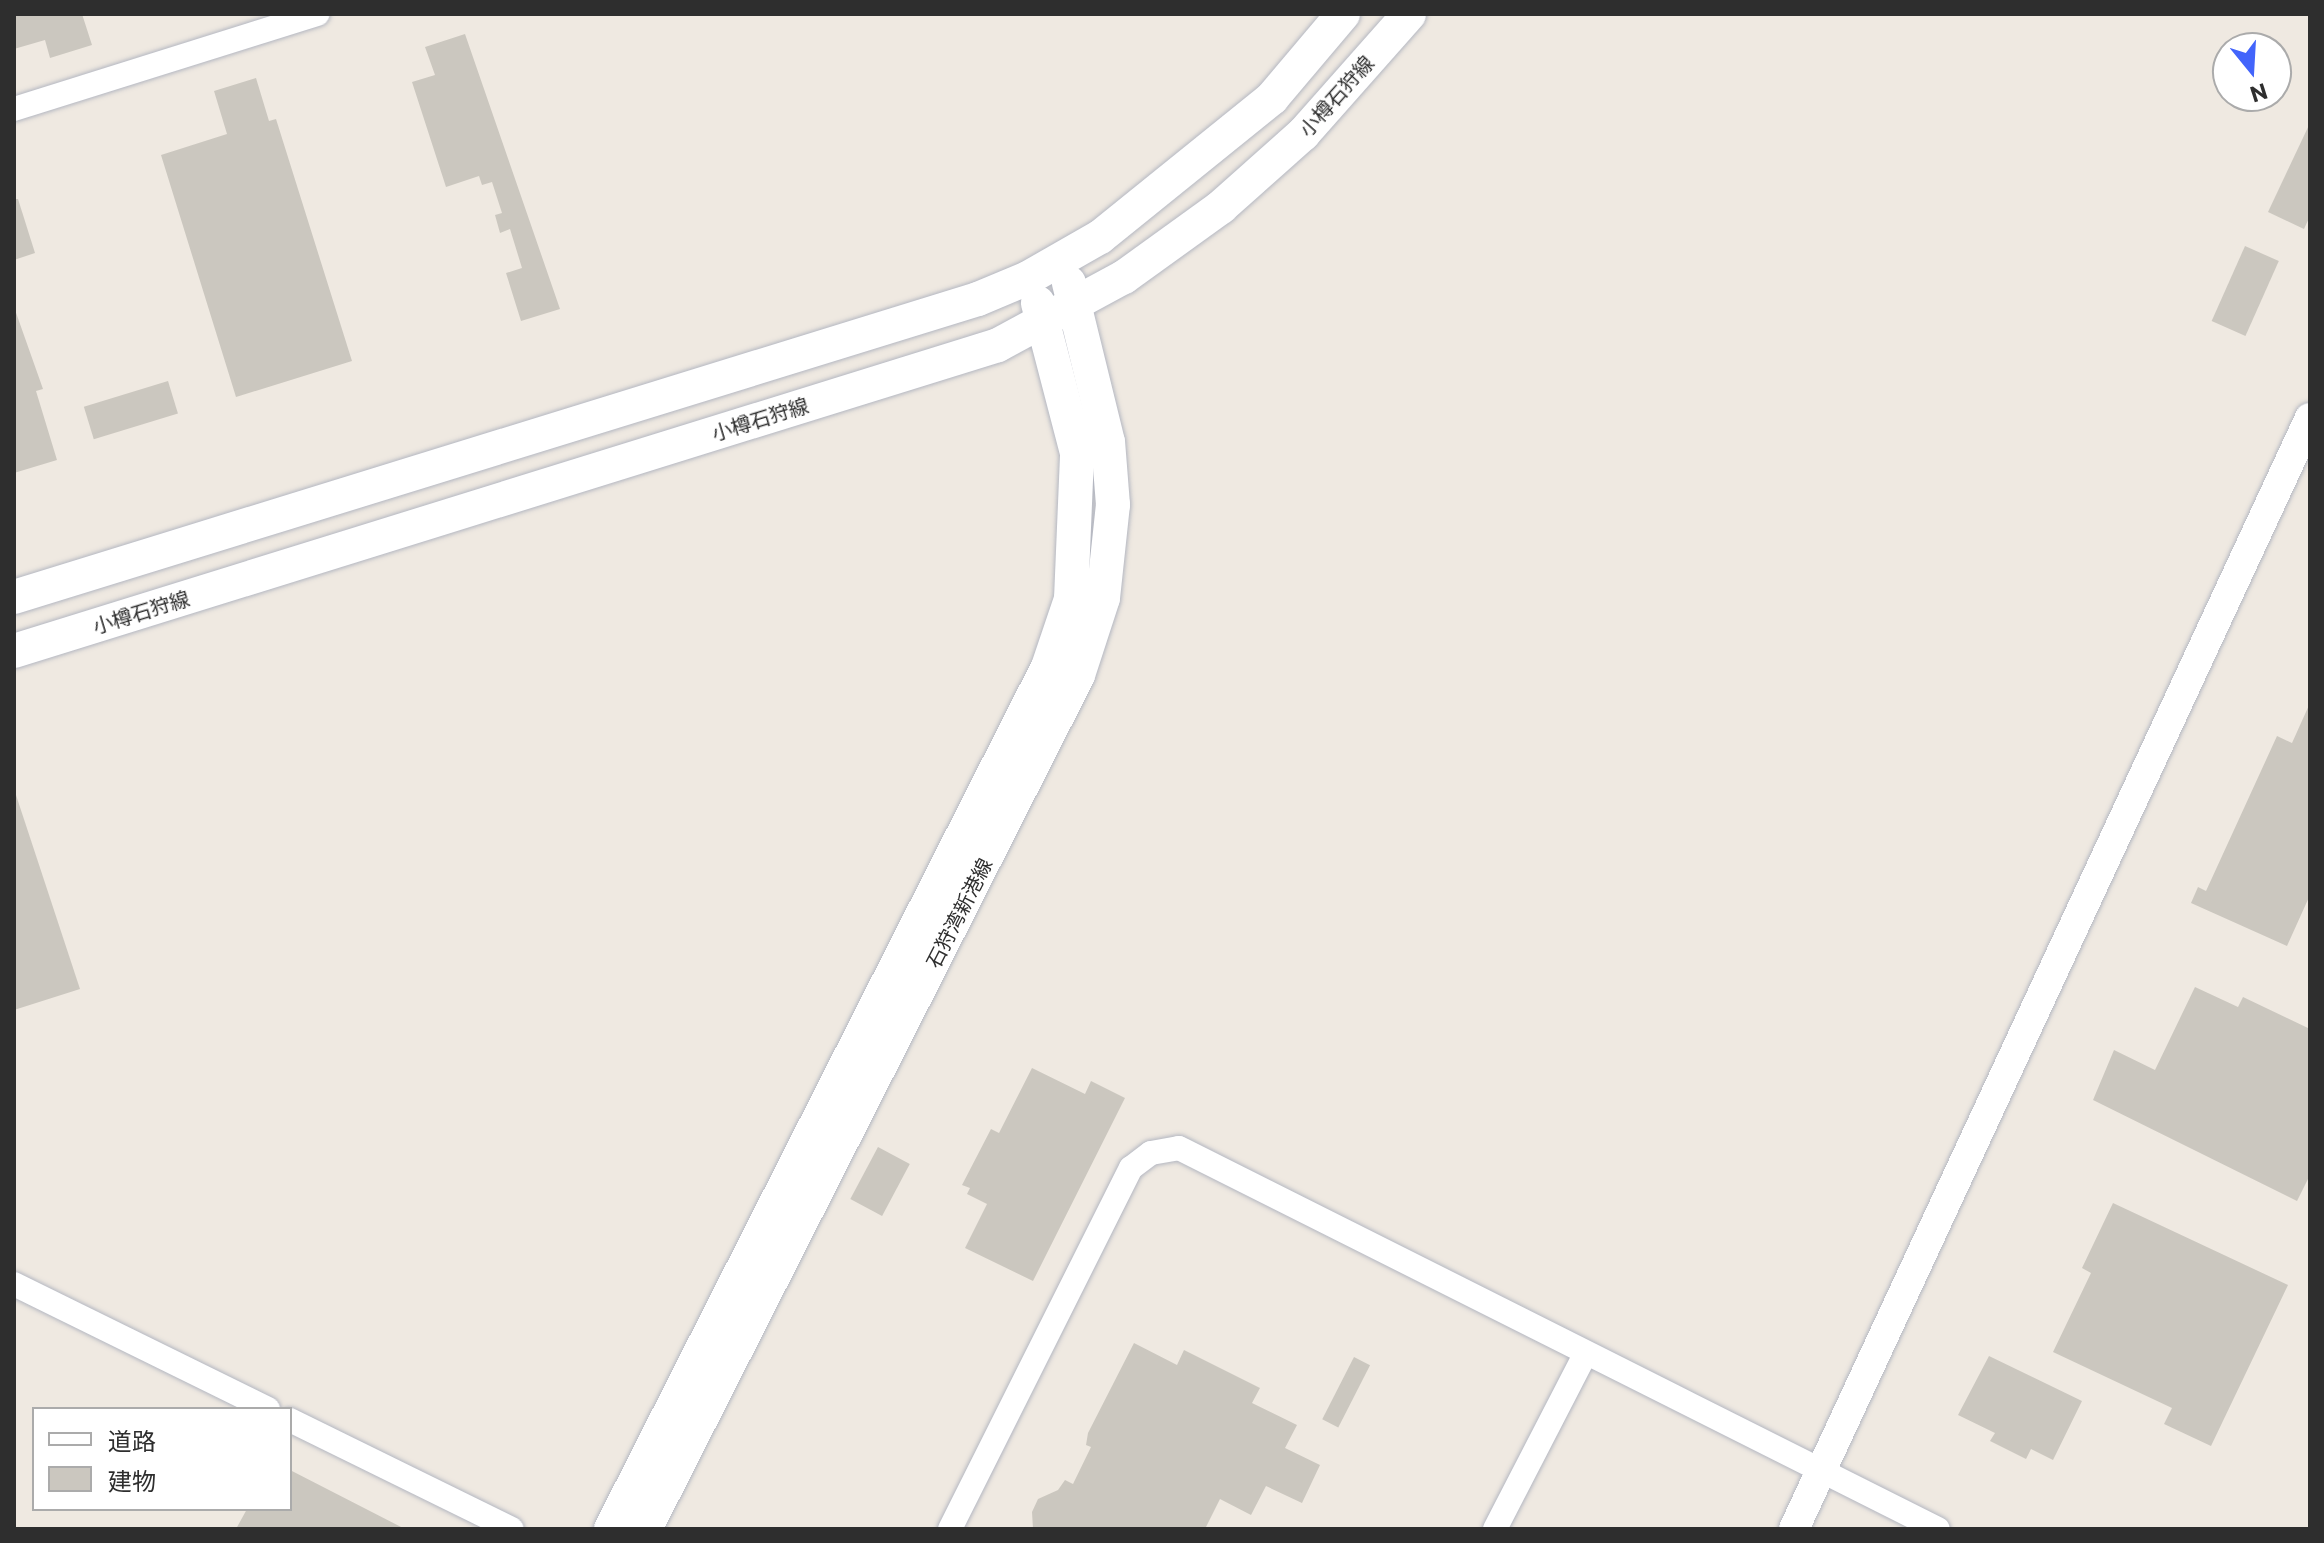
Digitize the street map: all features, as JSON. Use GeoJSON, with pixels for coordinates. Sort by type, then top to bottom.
{"type":"FeatureCollection","features":[{"type":"Feature","properties":{"kind":"main road"},"geometry":{"type":"LineString","coordinates":[[14,597],[978,299],[1028,278],[1100,237],[1272,98],[1343,14]]}},
{"type":"Feature","properties":{"kind":"main road","name":"小樽石狩線"},"geometry":{"type":"LineString","coordinates":[[14,651],[998,345],[1124,277],[1221,207],[1303,134],[1409,14]]}},
{"type":"Feature","properties":{"kind":"main road","name":"石狩湾新港線"},"geometry":{"type":"LineString","coordinates":[[645,1529],[1078,675],[1103,598],[1113,505],[1108,442],[1076,304],[1062,259]]}},
{"type":"Feature","properties":{"kind":"main road","name":"石狩湾新港線"},"geometry":{"type":"LineString","coordinates":[[611,1529],[1048,667],[1071,599],[1078,518],[1077,453],[1045,322],[1028,278]]}},
{"type":"Feature","properties":{"kind":"street"},"geometry":{"type":"LineString","coordinates":[[14,109],[317,14]]}},
{"type":"Feature","properties":{"kind":"street"},"geometry":{"type":"LineString","coordinates":[[1794,1529],[2310,418]]}},
{"type":"Feature","properties":{"kind":"street"},"geometry":{"type":"LineString","coordinates":[[950,1529],[1131,1168],[1151,1153],[1179,1148],[1938,1529]]}},
{"type":"Feature","properties":{"kind":"street"},"geometry":{"type":"LineString","coordinates":[[14,1284],[264,1407]]}},
{"type":"Feature","properties":{"kind":"street"},"geometry":{"type":"LineString","coordinates":[[1495,1529],[1586,1353]]}},
{"type":"Feature","properties":{"kind":"street"},"geometry":{"type":"LineString","coordinates":[[292,1421],[512,1529]]}},
{"type":"Feature","properties":{"kind":"building"},"geometry":{"type":"Polygon","coordinates":[[[14,14],[82,14],[92,45],[50,58],[45,40],[14,49],[14,14]]]}},
{"type":"Feature","properties":{"kind":"building"},"geometry":{"type":"Polygon","coordinates":[[[465,34],[560,309],[521,321],[506,273],[522,268],[510,229],[500,233],[495,215],[502,213],[492,182],[482,185],[479,176],[446,187],[412,82],[435,75],[425,47],[465,34]]]}},
{"type":"Feature","properties":{"kind":"building"},"geometry":{"type":"Polygon","coordinates":[[[256,78],[269,121],[276,119],[352,361],[236,397],[161,155],[227,134],[214,91],[256,78]]]}},
{"type":"Feature","properties":{"kind":"building"},"geometry":{"type":"Polygon","coordinates":[[[2310,123],[2310,216],[2304,229],[2268,212],[2310,123]]]}},
{"type":"Feature","properties":{"kind":"building"},"geometry":{"type":"Polygon","coordinates":[[[14,199],[18,199],[35,253],[14,260],[14,199]]]}},
{"type":"Feature","properties":{"kind":"building"},"geometry":{"type":"Polygon","coordinates":[[[2245,246],[2279,261],[2245,336],[2212,321],[2245,246]]]}},
{"type":"Feature","properties":{"kind":"building"},"geometry":{"type":"Polygon","coordinates":[[[14,307],[43,389],[36,391],[57,460],[14,473],[14,307]]]}},
{"type":"Feature","properties":{"kind":"building"},"geometry":{"type":"Polygon","coordinates":[[[168,381],[178,414],[94,439],[84,407],[168,381]]]}},
{"type":"Feature","properties":{"kind":"building"},"geometry":{"type":"Polygon","coordinates":[[[2310,703],[2310,895],[2287,946],[2191,903],[2198,887],[2206,891],[2277,736],[2292,743],[2310,703]]]}},
{"type":"Feature","properties":{"kind":"building"},"geometry":{"type":"Polygon","coordinates":[[[14,789],[80,989],[14,1010],[14,789]]]}},
{"type":"Feature","properties":{"kind":"building"},"geometry":{"type":"Polygon","coordinates":[[[2195,987],[2238,1007],[2243,997],[2310,1029],[2310,1175],[2297,1201],[2093,1100],[2114,1050],[2155,1070],[2195,987]]]}},
{"type":"Feature","properties":{"kind":"building"},"geometry":{"type":"Polygon","coordinates":[[[1032,1068],[1085,1094],[1091,1081],[1125,1098],[1033,1281],[965,1248],[987,1204],[967,1194],[970,1188],[962,1185],[991,1129],[999,1133],[1032,1068]]]}},
{"type":"Feature","properties":{"kind":"building"},"geometry":{"type":"Polygon","coordinates":[[[878,1147],[910,1164],[882,1216],[850,1199],[878,1147]]]}},
{"type":"Feature","properties":{"kind":"building"},"geometry":{"type":"Polygon","coordinates":[[[2113,1203],[2288,1285],[2211,1446],[2164,1424],[2172,1408],[2053,1352],[2091,1273],[2082,1268],[2113,1203]]]}},
{"type":"Feature","properties":{"kind":"building"},"geometry":{"type":"Polygon","coordinates":[[[1134,1343],[1177,1365],[1184,1350],[1260,1388],[1252,1403],[1297,1425],[1285,1448],[1320,1465],[1302,1503],[1266,1486],[1251,1515],[1220,1499],[1205,1529],[1033,1529],[1032,1512],[1038,1499],[1058,1490],[1065,1480],[1073,1484],[1091,1447],[1086,1445],[1088,1433],[1134,1343]]]}},
{"type":"Feature","properties":{"kind":"building"},"geometry":{"type":"Polygon","coordinates":[[[1989,1356],[2082,1401],[2053,1460],[2031,1449],[2026,1459],[1990,1441],[1995,1433],[1958,1415],[1989,1356]]]}},
{"type":"Feature","properties":{"kind":"building"},"geometry":{"type":"Polygon","coordinates":[[[1354,1357],[1370,1365],[1338,1428],[1322,1419],[1354,1357]]]}},
{"type":"Feature","properties":{"kind":"building"},"geometry":{"type":"Polygon","coordinates":[[[292,1471],[405,1529],[236,1529],[246,1511],[292,1511],[292,1471]]]}}]}
